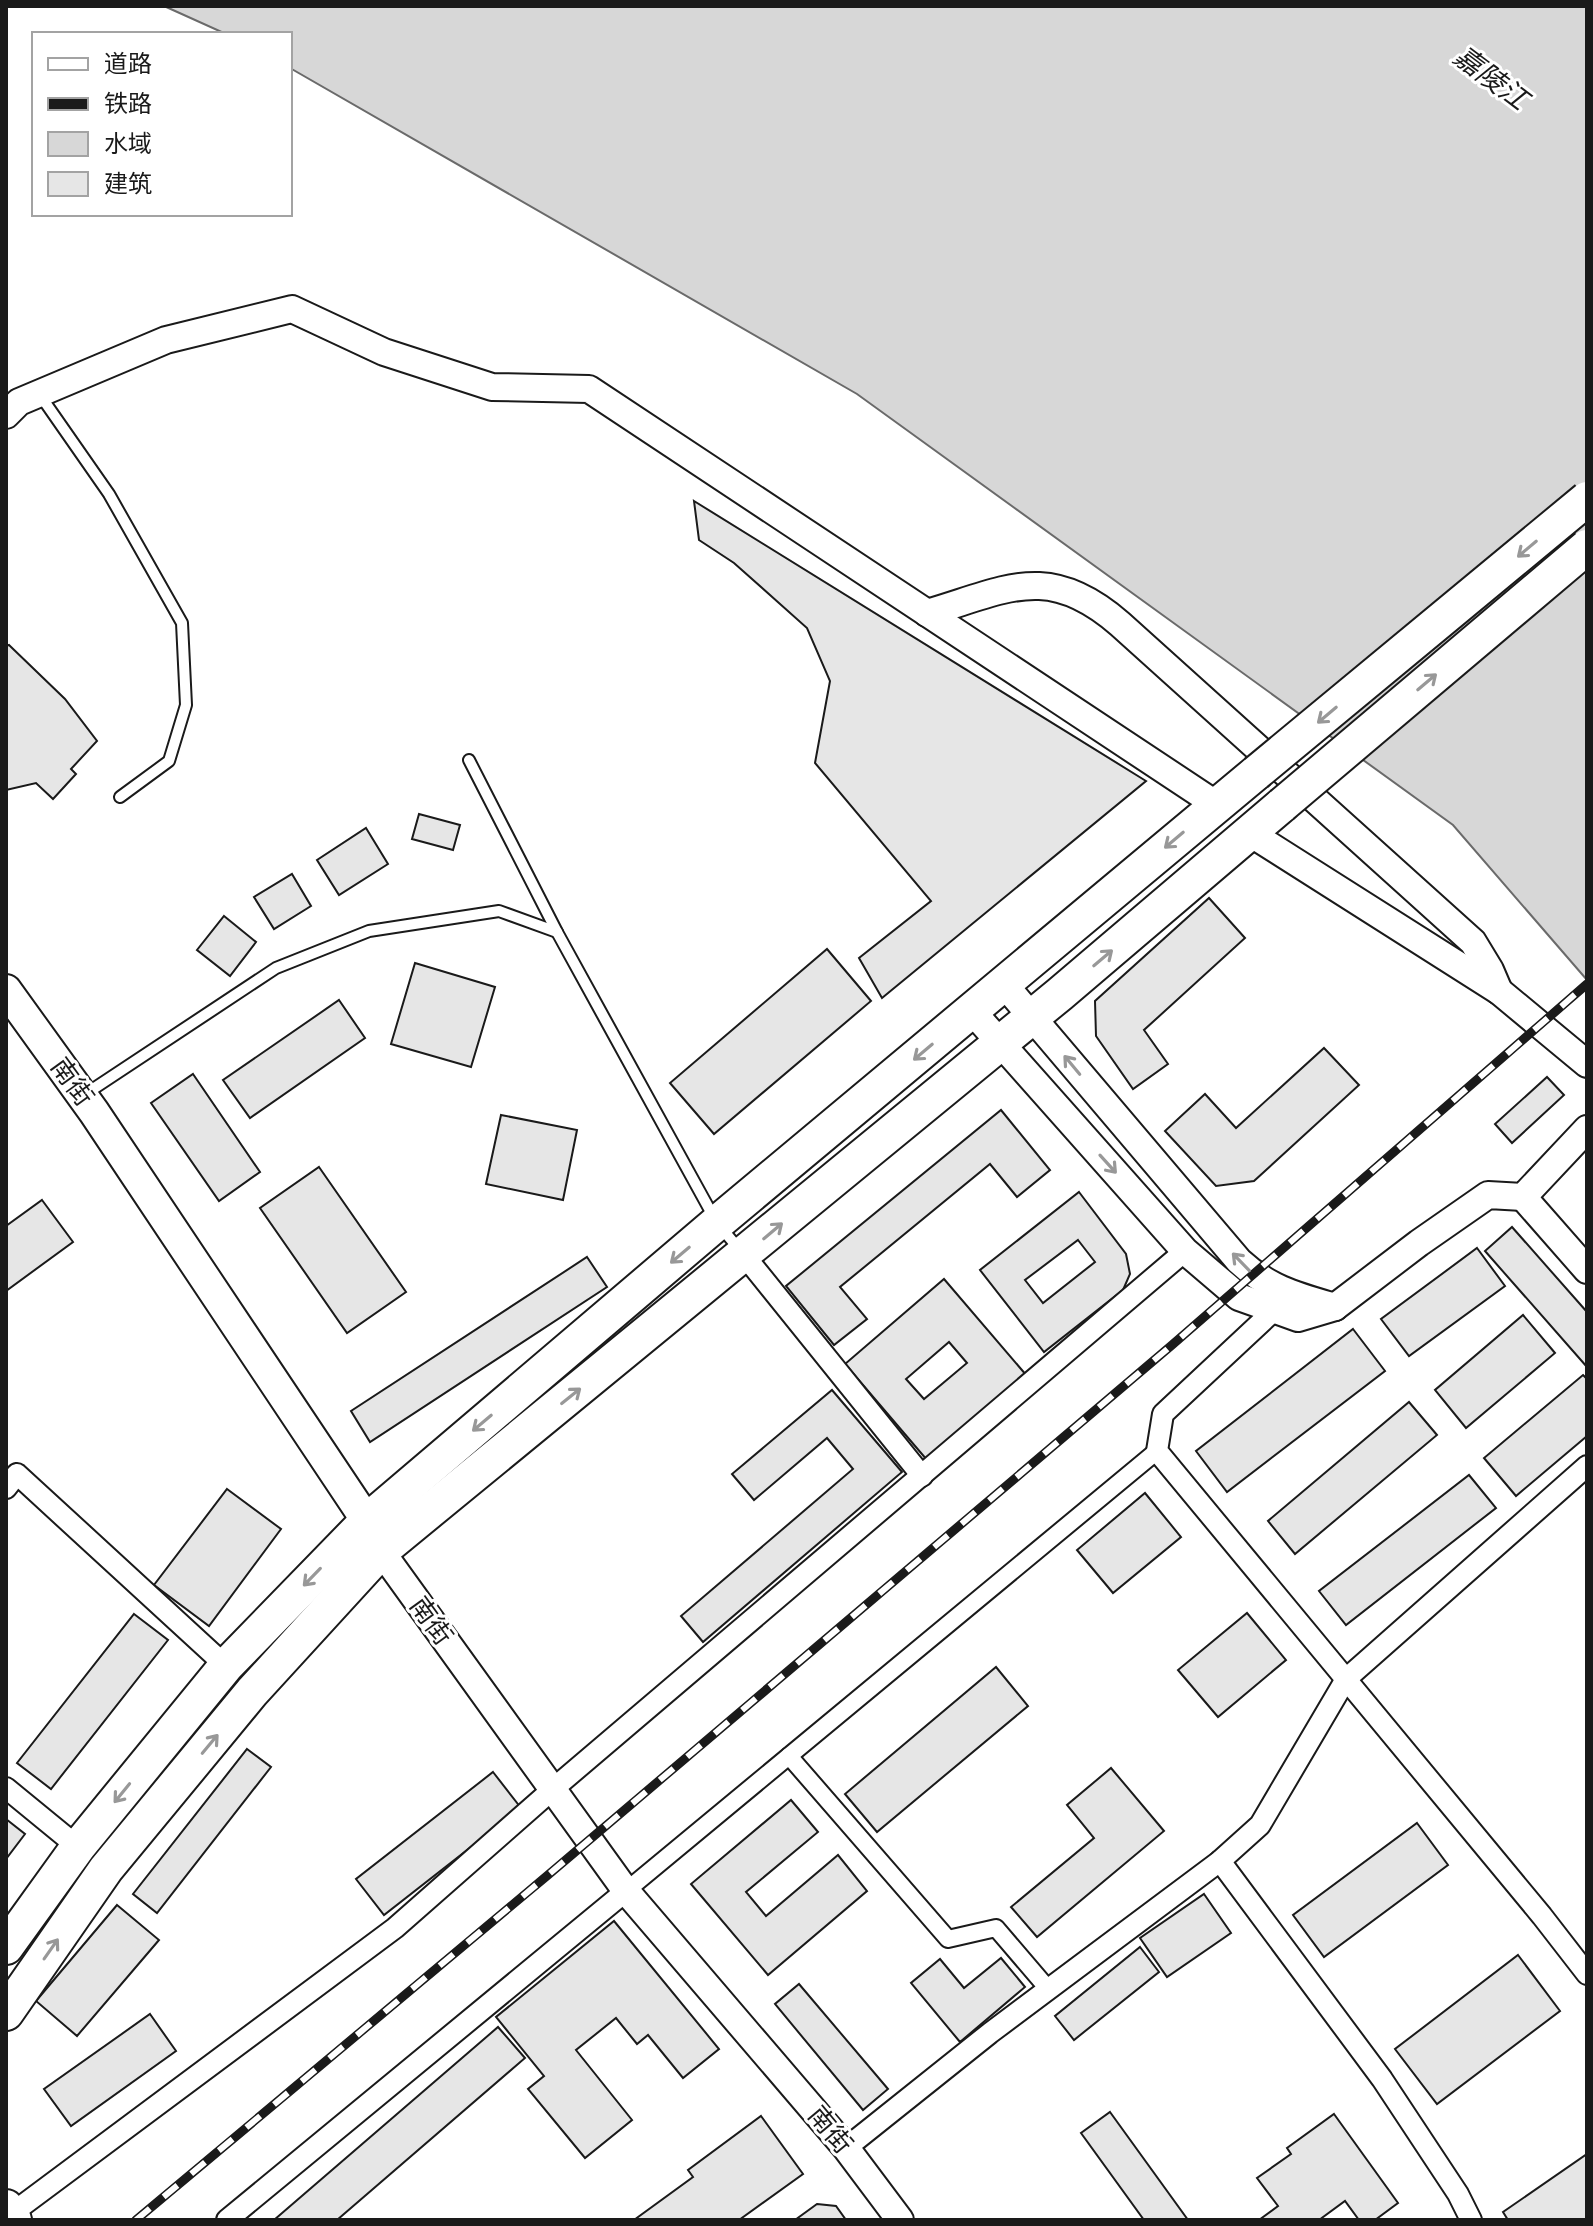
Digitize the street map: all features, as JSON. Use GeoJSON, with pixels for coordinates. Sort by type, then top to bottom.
{"type":"FeatureCollection","features":[{"type":"Feature","properties":{"kind":"main road"},"geometry":{"type":"LineString","coordinates":[[6,1947],[78,1847],[226,1666],[374,1536],[717,1223],[1587,499]]}},
{"type":"Feature","properties":{"kind":"main road"},"geometry":{"type":"LineString","coordinates":[[6,2013],[106,1869],[252,1692],[374,1536],[744,1255],[1032,1017],[1587,547]]}},
{"type":"Feature","properties":{"kind":"main road","name":"南街"},"geometry":{"type":"LineString","coordinates":[[6,990],[83,1096],[374,1536]]}},
{"type":"Feature","properties":{"kind":"street"},"geometry":{"type":"LineString","coordinates":[[6,415],[19,402],[166,340],[292,309],[384,352],[492,387],[589,389],[1217,805]]}},
{"type":"Feature","properties":{"kind":"street"},"geometry":{"type":"LineString","coordinates":[[927,613],[990,592],[1030,585],[1070,592],[1097,606],[1473,942],[1499,991]]}},
{"type":"Feature","properties":{"kind":"street"},"geometry":{"type":"LineString","coordinates":[[1250,833],[1499,991],[1587,1064]]}},
{"type":"Feature","properties":{"kind":"street"},"geometry":{"type":"LineString","coordinates":[[1004,984],[1239,1261],[1298,1318],[1335,1307],[1488,1195],[1523,1197],[1587,1270]]}},
{"type":"Feature","properties":{"kind":"street"},"geometry":{"type":"LineString","coordinates":[[972,1011],[1185,1251],[1239,1297],[1283,1302]]}},
{"type":"Feature","properties":{"kind":"street"},"geometry":{"type":"LineString","coordinates":[[1523,1197],[1587,1129]]}},
{"type":"Feature","properties":{"kind":"street"},"geometry":{"type":"LineString","coordinates":[[10,2213],[395,1928],[553,1789],[1185,1251]]}},
{"type":"Feature","properties":{"kind":"street"},"geometry":{"type":"LineString","coordinates":[[744,1255],[922,1476]]}},
{"type":"Feature","properties":{"kind":"street"},"geometry":{"type":"LineString","coordinates":[[227,2220],[1157,1451],[1163,1414],[1283,1302]]}},
{"type":"Feature","properties":{"kind":"street"},"geometry":{"type":"LineString","coordinates":[[1157,1451],[1587,1974]]}},
{"type":"Feature","properties":{"kind":"street"},"geometry":{"type":"LineString","coordinates":[[846,2148],[1220,1861],[1260,1825],[1346,1679],[1587,1466]]}},
{"type":"Feature","properties":{"kind":"street"},"geometry":{"type":"LineString","coordinates":[[6,1488],[17,1474],[226,1666]]}},
{"type":"Feature","properties":{"kind":"street","name":"南街"},"geometry":{"type":"LineString","coordinates":[[374,1536],[626,1891],[846,2148],[900,2220]]}},
{"type":"Feature","properties":{"kind":"street"},"geometry":{"type":"LineString","coordinates":[[789,1756],[948,1939],[996,1928],[1049,1990]]}},
{"type":"Feature","properties":{"kind":"street"},"geometry":{"type":"LineString","coordinates":[[6,1788],[78,1847]]}},
{"type":"Feature","properties":{"kind":"street"},"geometry":{"type":"LineString","coordinates":[[1220,1861],[1382,2079],[1458,2194],[1471,2220]]}},
{"type":"Feature","properties":{"kind":"lane"},"geometry":{"type":"LineString","coordinates":[[39,393],[109,494],[182,623],[186,705],[169,761],[120,797]]}},
{"type":"Feature","properties":{"kind":"lane"},"geometry":{"type":"LineString","coordinates":[[469,760],[557,932],[717,1223],[744,1255]]}},
{"type":"Feature","properties":{"kind":"lane"},"geometry":{"type":"LineString","coordinates":[[83,1096],[276,968],[369,931],[499,911],[557,932]]}},
{"type":"Feature","properties":{"kind":"water","name":"嘉陵江"},"geometry":{"type":"Polygon","coordinates":[[[164,6],[1587,6],[1587,980],[1453,825],[857,394],[292,69],[292,32],[222,32],[164,6]]]}},
{"type":"Feature","properties":{"kind":"building"},"geometry":{"type":"Polygon","coordinates":[[[694,501],[1146,781],[882,998],[859,958],[931,901],[815,763],[830,681],[807,628],[734,563],[699,540],[694,501]]]}},
{"type":"Feature","properties":{"kind":"building"},"geometry":{"type":"Polygon","coordinates":[[[9,645],[65,699],[97,741],[71,769],[76,774],[53,799],[36,783],[6,790],[6,646],[9,645]]]}},
{"type":"Feature","properties":{"kind":"building"},"geometry":{"type":"Polygon","coordinates":[[[419,814],[460,825],[453,850],[412,839],[419,814]]]}},
{"type":"Feature","properties":{"kind":"building"},"geometry":{"type":"Polygon","coordinates":[[[366,828],[388,864],[339,895],[317,860],[366,828]]]}},
{"type":"Feature","properties":{"kind":"building"},"geometry":{"type":"Polygon","coordinates":[[[292,874],[311,906],[274,929],[254,897],[292,874]]]}},
{"type":"Feature","properties":{"kind":"building"},"geometry":{"type":"Polygon","coordinates":[[[1209,898],[1245,938],[1144,1030],[1168,1064],[1133,1089],[1096,1036],[1095,1001],[1209,898]]]}},
{"type":"Feature","properties":{"kind":"building"},"geometry":{"type":"Polygon","coordinates":[[[224,916],[256,942],[230,976],[197,950],[224,916]]]}},
{"type":"Feature","properties":{"kind":"building"},"geometry":{"type":"Polygon","coordinates":[[[827,949],[871,1001],[714,1134],[670,1083],[827,949]]]}},
{"type":"Feature","properties":{"kind":"building"},"geometry":{"type":"Polygon","coordinates":[[[415,963],[495,987],[471,1067],[391,1044],[415,963]]]}},
{"type":"Feature","properties":{"kind":"building"},"geometry":{"type":"Polygon","coordinates":[[[339,1000],[365,1038],[250,1118],[223,1080],[339,1000]]]}},
{"type":"Feature","properties":{"kind":"building"},"geometry":{"type":"Polygon","coordinates":[[[1324,1048],[1359,1085],[1254,1181],[1216,1186],[1165,1131],[1205,1094],[1236,1128],[1324,1048]]]}},
{"type":"Feature","properties":{"kind":"building"},"geometry":{"type":"Polygon","coordinates":[[[193,1074],[260,1172],[219,1201],[151,1103],[193,1074]]]}},
{"type":"Feature","properties":{"kind":"building"},"geometry":{"type":"Polygon","coordinates":[[[1547,1077],[1564,1095],[1512,1143],[1495,1124],[1547,1077]]]}},
{"type":"Feature","properties":{"kind":"building"},"geometry":{"type":"Polygon","coordinates":[[[1001,1110],[1050,1170],[1017,1197],[990,1164],[840,1287],[867,1319],[834,1345],[786,1286],[1001,1110]]]}},
{"type":"Feature","properties":{"kind":"building"},"geometry":{"type":"Polygon","coordinates":[[[501,1115],[577,1130],[563,1200],[486,1184],[501,1115]]]}},
{"type":"Feature","properties":{"kind":"building"},"geometry":{"type":"Polygon","coordinates":[[[319,1167],[406,1292],[347,1333],[260,1208],[319,1167]]]}},
{"type":"Feature","properties":{"kind":"building"},"geometry":{"type":"Polygon","coordinates":[[[1079,1192],[1126,1254],[1130,1274],[1123,1290],[1044,1352],[980,1270],[1079,1192]],[[1078,1240],[1025,1280],[1043,1303],[1095,1262],[1078,1240]]]}},
{"type":"Feature","properties":{"kind":"building"},"geometry":{"type":"Polygon","coordinates":[[[42,1200],[73,1242],[6,1291],[6,1226],[42,1200]]]}},
{"type":"Feature","properties":{"kind":"building"},"geometry":{"type":"Polygon","coordinates":[[[1512,1227],[1587,1312],[1587,1367],[1485,1251],[1512,1227]]]}},
{"type":"Feature","properties":{"kind":"building"},"geometry":{"type":"Polygon","coordinates":[[[1477,1248],[1505,1286],[1409,1356],[1381,1319],[1477,1248]]]}},
{"type":"Feature","properties":{"kind":"building"},"geometry":{"type":"Polygon","coordinates":[[[587,1257],[607,1287],[370,1442],[351,1411],[587,1257]]]}},
{"type":"Feature","properties":{"kind":"building"},"geometry":{"type":"Polygon","coordinates":[[[944,1279],[1027,1376],[927,1460],[845,1364],[944,1279]],[[949,1342],[906,1379],[924,1399],[967,1363],[949,1342]]]}},
{"type":"Feature","properties":{"kind":"building"},"geometry":{"type":"Polygon","coordinates":[[[1523,1315],[1555,1353],[1466,1428],[1435,1390],[1523,1315]]]}},
{"type":"Feature","properties":{"kind":"building"},"geometry":{"type":"Polygon","coordinates":[[[1353,1329],[1385,1371],[1227,1492],[1196,1451],[1353,1329]]]}},
{"type":"Feature","properties":{"kind":"building"},"geometry":{"type":"Polygon","coordinates":[[[1583,1375],[1587,1379],[1587,1436],[1516,1496],[1484,1458],[1583,1375]]]}},
{"type":"Feature","properties":{"kind":"building"},"geometry":{"type":"Polygon","coordinates":[[[832,1390],[902,1472],[703,1642],[681,1616],[853,1469],[827,1438],[754,1500],[732,1474],[832,1390]]]}},
{"type":"Feature","properties":{"kind":"building"},"geometry":{"type":"Polygon","coordinates":[[[1409,1402],[1437,1435],[1295,1554],[1268,1521],[1409,1402]]]}},
{"type":"Feature","properties":{"kind":"building"},"geometry":{"type":"Polygon","coordinates":[[[1469,1475],[1496,1508],[1346,1625],[1319,1591],[1469,1475]]]}},
{"type":"Feature","properties":{"kind":"building"},"geometry":{"type":"Polygon","coordinates":[[[227,1489],[281,1529],[209,1626],[154,1585],[227,1489]]]}},
{"type":"Feature","properties":{"kind":"building"},"geometry":{"type":"Polygon","coordinates":[[[1145,1493],[1181,1537],[1113,1593],[1077,1550],[1145,1493]]]}},
{"type":"Feature","properties":{"kind":"building"},"geometry":{"type":"Polygon","coordinates":[[[1247,1613],[1286,1660],[1218,1717],[1178,1670],[1247,1613]]]}},
{"type":"Feature","properties":{"kind":"building"},"geometry":{"type":"Polygon","coordinates":[[[134,1614],[168,1640],[51,1789],[17,1763],[134,1614]]]}},
{"type":"Feature","properties":{"kind":"building"},"geometry":{"type":"Polygon","coordinates":[[[996,1667],[1028,1706],[877,1832],[845,1794],[996,1667]]]}},
{"type":"Feature","properties":{"kind":"building"},"geometry":{"type":"Polygon","coordinates":[[[247,1749],[271,1767],[157,1913],[133,1894],[247,1749]]]}},
{"type":"Feature","properties":{"kind":"building"},"geometry":{"type":"Polygon","coordinates":[[[1111,1768],[1164,1831],[1037,1937],[1011,1907],[1094,1838],[1067,1805],[1111,1768]]]}},
{"type":"Feature","properties":{"kind":"building"},"geometry":{"type":"Polygon","coordinates":[[[493,1772],[521,1808],[384,1915],[356,1879],[493,1772]]]}},
{"type":"Feature","properties":{"kind":"building"},"geometry":{"type":"Polygon","coordinates":[[[791,1800],[818,1832],[746,1892],[766,1916],[838,1855],[867,1891],[768,1975],[691,1884],[791,1800]]]}},
{"type":"Feature","properties":{"kind":"building"},"geometry":{"type":"Polygon","coordinates":[[[6,1819],[25,1834],[6,1859],[6,1819]]]}},
{"type":"Feature","properties":{"kind":"building"},"geometry":{"type":"Polygon","coordinates":[[[1417,1823],[1448,1865],[1324,1957],[1293,1915],[1417,1823]]]}},
{"type":"Feature","properties":{"kind":"building"},"geometry":{"type":"Polygon","coordinates":[[[1204,1894],[1231,1933],[1167,1977],[1140,1938],[1204,1894]]]}},
{"type":"Feature","properties":{"kind":"building"},"geometry":{"type":"Polygon","coordinates":[[[117,1905],[159,1940],[77,2036],[36,2001],[117,1905]]]}},
{"type":"Feature","properties":{"kind":"building"},"geometry":{"type":"Polygon","coordinates":[[[614,1921],[719,2049],[683,2078],[648,2035],[637,2044],[616,2018],[576,2050],[632,2120],[585,2158],[528,2089],[544,2076],[496,2017],[614,1921]]]}},
{"type":"Feature","properties":{"kind":"building"},"geometry":{"type":"Polygon","coordinates":[[[1140,1947],[1159,1972],[1074,2040],[1055,2016],[1140,1947]]]}},
{"type":"Feature","properties":{"kind":"building"},"geometry":{"type":"Polygon","coordinates":[[[1518,1955],[1560,2011],[1437,2104],[1395,2049],[1518,1955]]]}},
{"type":"Feature","properties":{"kind":"building"},"geometry":{"type":"Polygon","coordinates":[[[1001,1958],[1025,1987],[960,2042],[911,1983],[940,1959],[964,1988],[1001,1958]]]}},
{"type":"Feature","properties":{"kind":"building"},"geometry":{"type":"Polygon","coordinates":[[[799,1984],[888,2089],[863,2110],[775,2004],[799,1984]]]}},
{"type":"Feature","properties":{"kind":"building"},"geometry":{"type":"Polygon","coordinates":[[[150,2014],[176,2051],[71,2126],[44,2089],[150,2014]]]}},
{"type":"Feature","properties":{"kind":"building"},"geometry":{"type":"Polygon","coordinates":[[[498,2027],[525,2058],[337,2220],[274,2220],[498,2027]]]}},
{"type":"Feature","properties":{"kind":"building"},"geometry":{"type":"Polygon","coordinates":[[[1110,2112],[1188,2220],[1144,2220],[1081,2133],[1110,2112]]]}},
{"type":"Feature","properties":{"kind":"building"},"geometry":{"type":"Polygon","coordinates":[[[1334,2114],[1398,2203],[1375,2220],[1359,2220],[1345,2201],[1319,2220],[1259,2220],[1278,2206],[1257,2178],[1291,2154],[1287,2148],[1334,2114]]]}},
{"type":"Feature","properties":{"kind":"building"},"geometry":{"type":"Polygon","coordinates":[[[761,2116],[803,2174],[739,2220],[634,2220],[693,2177],[688,2170],[761,2116]]]}},
{"type":"Feature","properties":{"kind":"building"},"geometry":{"type":"Polygon","coordinates":[[[1587,2154],[1587,2220],[1508,2220],[1503,2212],[1587,2154]]]}},
{"type":"Feature","properties":{"kind":"building"},"geometry":{"type":"Polygon","coordinates":[[[817,2204],[836,2206],[846,2220],[795,2220],[817,2204]]]}},
{"type":"Feature","properties":{"kind":"railway"},"geometry":{"type":"LineString","coordinates":[[136,2220],[1172,1345],[1587,984]]}}]}
